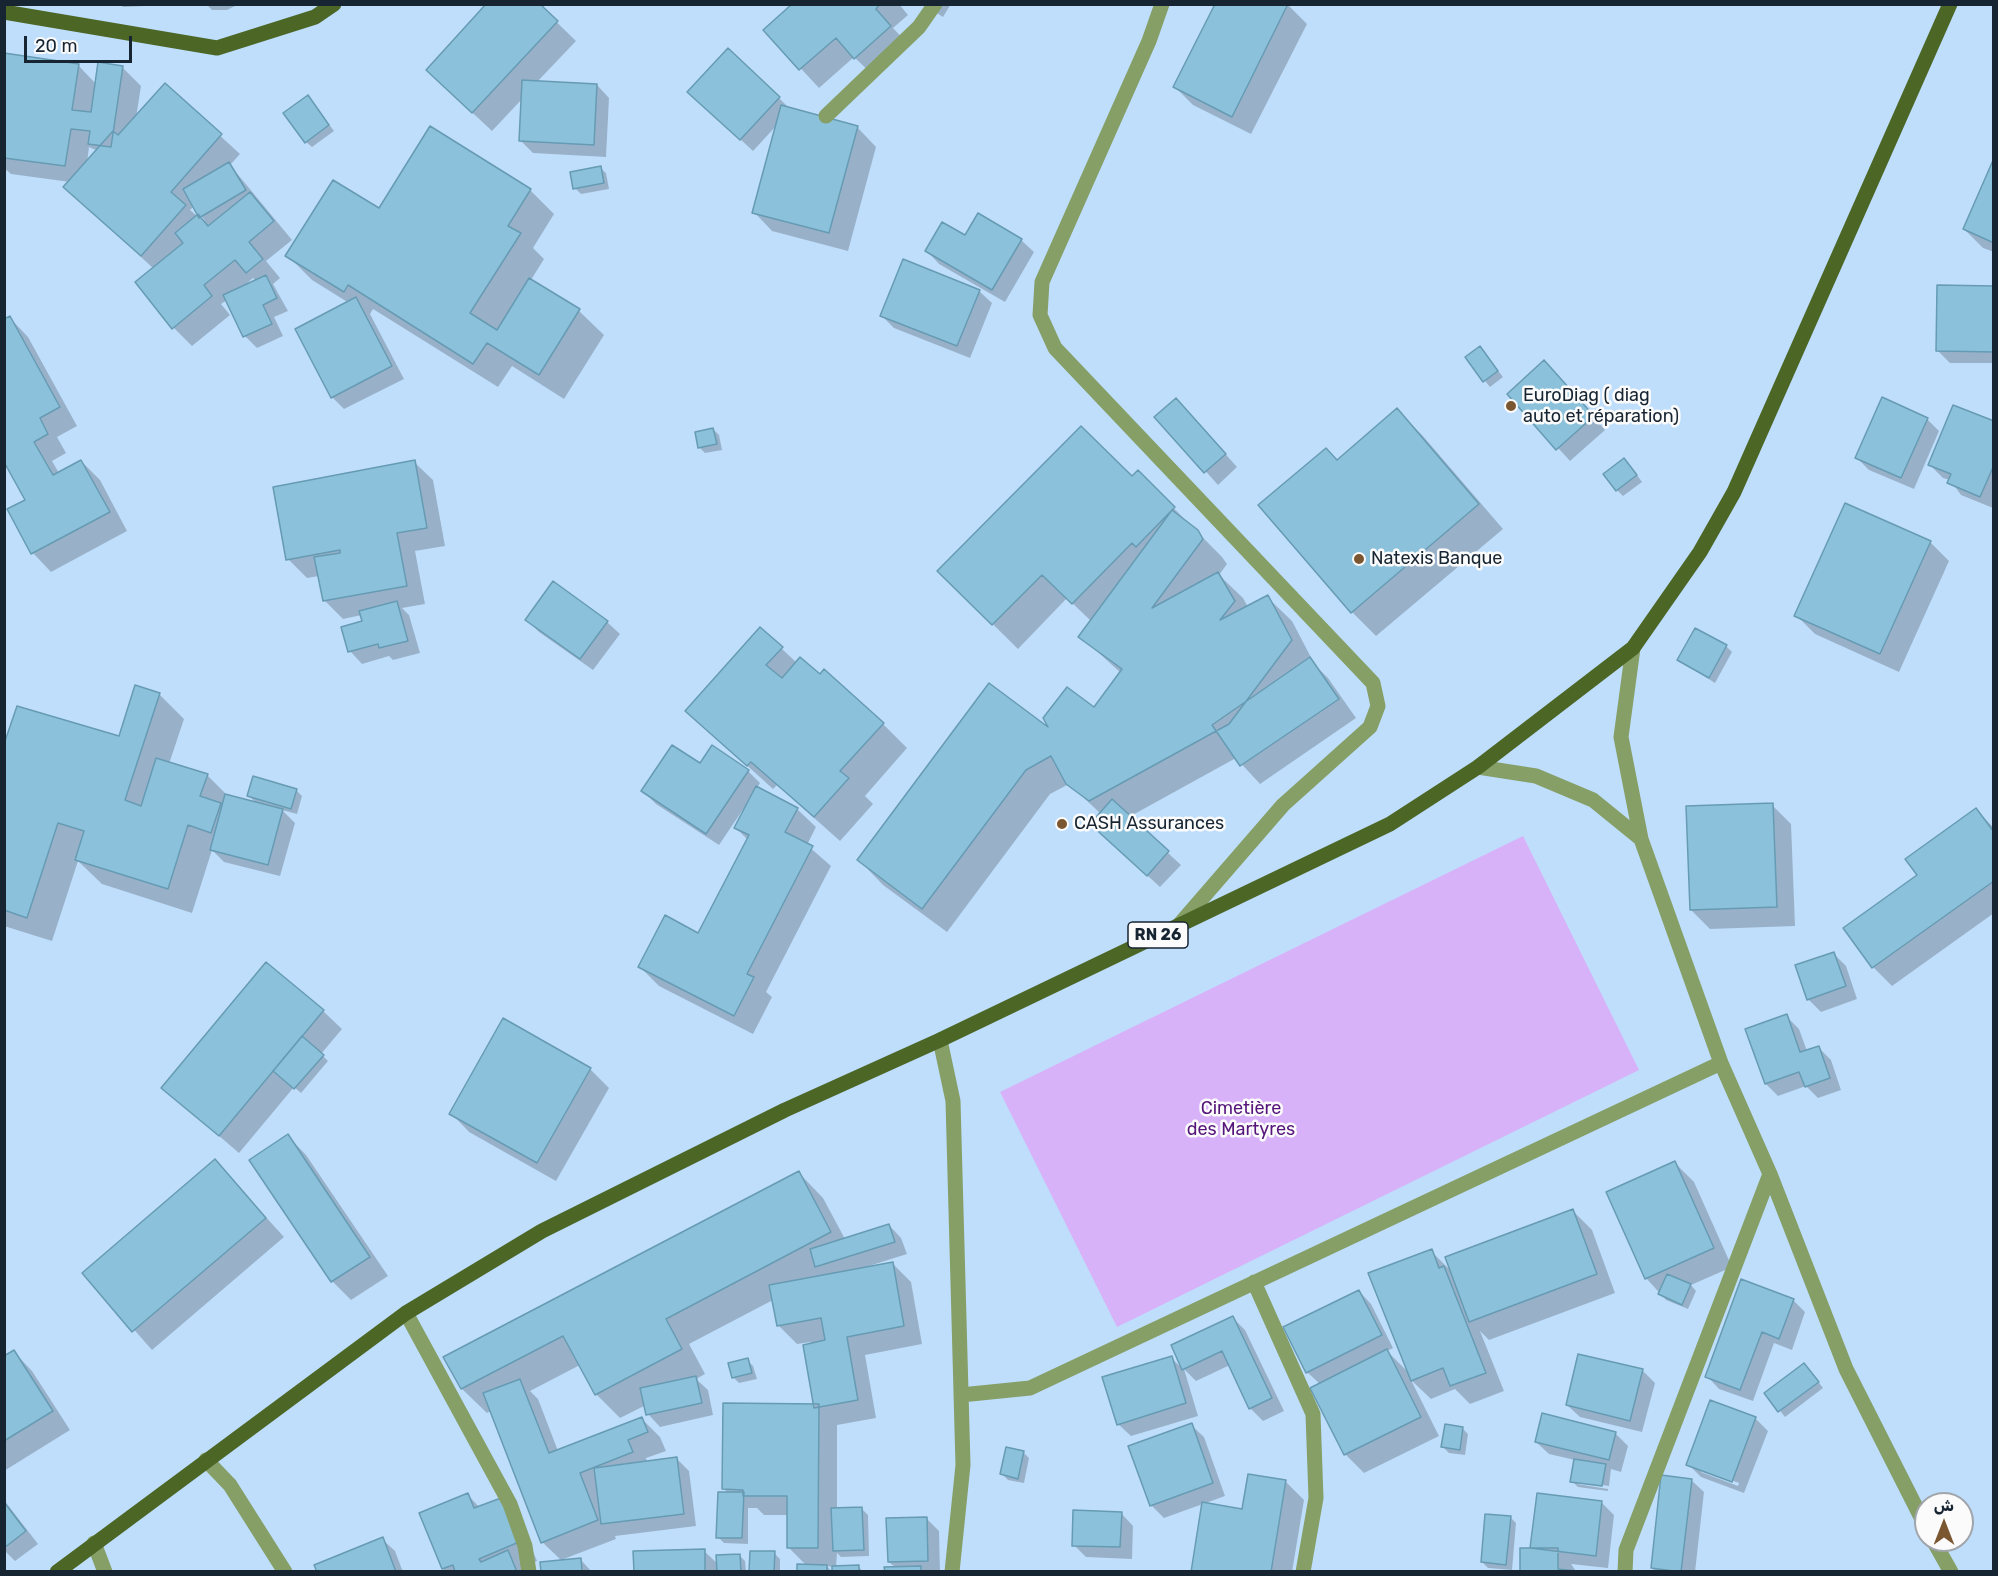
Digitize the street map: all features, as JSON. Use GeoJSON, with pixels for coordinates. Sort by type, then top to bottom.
{"type":"FeatureCollection","features":[{"type":"Feature","properties":{"kind":"main road"},"geometry":{"type":"LineString","coordinates":[[4,12],[217,48],[315,17],[334,4]]}},
{"type":"Feature","properties":{"kind":"main road","name":"RN 26"},"geometry":{"type":"LineString","coordinates":[[57,1572],[94,1542],[406,1313],[542,1231],[785,1110],[939,1040],[1390,824],[1478,767],[1633,648],[1700,552],[1734,492],[1950,4]]}},
{"type":"Feature","properties":{"kind":"street"},"geometry":{"type":"LineString","coordinates":[[826,116],[919,27],[935,4]]}},
{"type":"Feature","properties":{"kind":"street"},"geometry":{"type":"LineString","coordinates":[[1162,4],[1149,42],[1042,282],[1040,315],[1055,348],[1373,683],[1378,706],[1370,727],[1283,805],[1179,925]]}},
{"type":"Feature","properties":{"kind":"street"},"geometry":{"type":"LineString","coordinates":[[1633,648],[1621,737],[1641,839],[1721,1063],[1770,1174],[1846,1369],[1914,1503]]}},
{"type":"Feature","properties":{"kind":"street"},"geometry":{"type":"LineString","coordinates":[[1478,767],[1536,776],[1593,800],[1641,839]]}},
{"type":"Feature","properties":{"kind":"street"},"geometry":{"type":"LineString","coordinates":[[939,1040],[952,1101],[963,1465],[952,1572]]}},
{"type":"Feature","properties":{"kind":"street"},"geometry":{"type":"LineString","coordinates":[[961,1395],[1030,1388],[1721,1063]]}},
{"type":"Feature","properties":{"kind":"street"},"geometry":{"type":"LineString","coordinates":[[1625,1572],[1626,1550],[1770,1174]]}},
{"type":"Feature","properties":{"kind":"street"},"geometry":{"type":"LineString","coordinates":[[1254,1282],[1313,1414],[1316,1498],[1303,1572]]}},
{"type":"Feature","properties":{"kind":"street"},"geometry":{"type":"LineString","coordinates":[[406,1313],[510,1504],[525,1545],[529,1572]]}},
{"type":"Feature","properties":{"kind":"street"},"geometry":{"type":"LineString","coordinates":[[206,1460],[230,1485],[285,1572]]}},
{"type":"Feature","properties":{"kind":"street"},"geometry":{"type":"LineString","coordinates":[[94,1542],[105,1572]]}},
{"type":"Feature","properties":{"kind":"street"},"geometry":{"type":"LineString","coordinates":[[1940,1552],[1951,1572]]}},
{"type":"Feature","properties":{"kind":"green space","name":"Cimetière des Martyres"},"geometry":{"type":"Polygon","coordinates":[[[1523,836],[1639,1070],[1117,1327],[1000,1092],[1523,836]]]}},
{"type":"Feature","properties":{"kind":"building"},"geometry":{"type":"Polygon","coordinates":[[[486,4],[540,4],[558,21],[472,113],[426,70],[486,4]]]}},
{"type":"Feature","properties":{"kind":"building"},"geometry":{"type":"Polygon","coordinates":[[[792,4],[880,4],[876,9],[891,26],[854,59],[836,38],[799,70],[763,30],[792,4]]]}},
{"type":"Feature","properties":{"kind":"building"},"geometry":{"type":"Polygon","coordinates":[[[1215,4],[1288,4],[1232,117],[1173,87],[1215,4]]]}},
{"type":"Feature","properties":{"kind":"building"},"geometry":{"type":"Polygon","coordinates":[[[728,48],[780,97],[740,140],[687,92],[728,48]]]}},
{"type":"Feature","properties":{"kind":"building"},"geometry":{"type":"Polygon","coordinates":[[[4,53],[79,64],[72,110],[91,112],[98,62],[123,66],[111,147],[88,144],[90,131],[71,129],[65,166],[4,158],[4,53]]]}},
{"type":"Feature","properties":{"kind":"building"},"geometry":{"type":"Polygon","coordinates":[[[522,80],[597,84],[594,145],[519,141],[522,80]]]}},
{"type":"Feature","properties":{"kind":"building"},"geometry":{"type":"Polygon","coordinates":[[[165,83],[222,134],[171,192],[186,205],[141,256],[63,187],[113,131],[118,135],[165,83]]]}},
{"type":"Feature","properties":{"kind":"building"},"geometry":{"type":"Polygon","coordinates":[[[308,95],[329,125],[305,143],[283,113],[308,95]]]}},
{"type":"Feature","properties":{"kind":"building"},"geometry":{"type":"Polygon","coordinates":[[[781,105],[858,126],[829,233],[752,213],[781,105]]]}},
{"type":"Feature","properties":{"kind":"building"},"geometry":{"type":"Polygon","coordinates":[[[430,126],[531,189],[508,226],[521,233],[470,313],[497,330],[529,278],[580,309],[539,375],[487,343],[473,364],[348,285],[344,292],[285,256],[333,180],[379,208],[430,126]]]}},
{"type":"Feature","properties":{"kind":"building"},"geometry":{"type":"Polygon","coordinates":[[[1994,158],[1994,243],[1963,229],[1994,158]]]}},
{"type":"Feature","properties":{"kind":"building"},"geometry":{"type":"Polygon","coordinates":[[[229,162],[246,190],[199,218],[183,189],[229,162]]]}},
{"type":"Feature","properties":{"kind":"building"},"geometry":{"type":"Polygon","coordinates":[[[601,166],[604,183],[573,189],[570,172],[601,166]]]}},
{"type":"Feature","properties":{"kind":"building"},"geometry":{"type":"Polygon","coordinates":[[[250,192],[274,221],[249,242],[263,259],[246,273],[235,260],[204,285],[212,296],[172,329],[135,282],[183,243],[175,233],[198,214],[208,226],[250,192]]]}},
{"type":"Feature","properties":{"kind":"building"},"geometry":{"type":"Polygon","coordinates":[[[978,213],[1022,239],[992,290],[925,251],[942,222],[965,235],[978,213]]]}},
{"type":"Feature","properties":{"kind":"building"},"geometry":{"type":"Polygon","coordinates":[[[903,259],[980,290],[957,346],[880,316],[903,259]]]}},
{"type":"Feature","properties":{"kind":"building"},"geometry":{"type":"Polygon","coordinates":[[[266,275],[277,298],[263,305],[272,324],[243,337],[223,295],[266,275]]]}},
{"type":"Feature","properties":{"kind":"building"},"geometry":{"type":"Polygon","coordinates":[[[1937,285],[1994,286],[1994,352],[1936,351],[1937,285]]]}},
{"type":"Feature","properties":{"kind":"building"},"geometry":{"type":"Polygon","coordinates":[[[356,297],[392,366],[331,398],[295,329],[356,297]]]}},
{"type":"Feature","properties":{"kind":"building"},"geometry":{"type":"Polygon","coordinates":[[[10,316],[60,407],[40,418],[48,434],[34,442],[53,475],[81,460],[110,512],[31,554],[7,509],[25,500],[4,462],[4,319],[10,316]]]}},
{"type":"Feature","properties":{"kind":"building"},"geometry":{"type":"Polygon","coordinates":[[[1480,346],[1498,371],[1483,382],[1465,357],[1480,346]]]}},
{"type":"Feature","properties":{"kind":"building"},"geometry":{"type":"Polygon","coordinates":[[[1544,360],[1594,416],[1556,450],[1507,394],[1544,360]]]}},
{"type":"Feature","properties":{"kind":"building"},"geometry":{"type":"Polygon","coordinates":[[[1882,397],[1928,418],[1901,478],[1855,458],[1882,397]]]}},
{"type":"Feature","properties":{"kind":"building"},"geometry":{"type":"Polygon","coordinates":[[[1176,398],[1226,454],[1204,473],[1154,417],[1176,398]]]}},
{"type":"Feature","properties":{"kind":"building"},"geometry":{"type":"Polygon","coordinates":[[[1953,405],[1994,421],[1994,465],[1980,497],[1947,483],[1951,474],[1928,465],[1953,405]]]}},
{"type":"Feature","properties":{"kind":"building","name":"Natexis Banque"},"geometry":{"type":"Polygon","coordinates":[[[1397,408],[1479,504],[1351,613],[1258,505],[1326,448],[1337,460],[1397,408]]]}},
{"type":"Feature","properties":{"kind":"building"},"geometry":{"type":"Polygon","coordinates":[[[1081,426],[1132,476],[1138,470],[1175,507],[1136,547],[1132,543],[1072,604],[1042,575],[992,625],[937,571],[1081,426]]]}},
{"type":"Feature","properties":{"kind":"building"},"geometry":{"type":"Polygon","coordinates":[[[713,428],[717,444],[698,448],[695,432],[713,428]]]}},
{"type":"Feature","properties":{"kind":"building"},"geometry":{"type":"Polygon","coordinates":[[[1624,458],[1637,475],[1616,491],[1603,474],[1624,458]]]}},
{"type":"Feature","properties":{"kind":"building"},"geometry":{"type":"Polygon","coordinates":[[[415,460],[427,528],[397,533],[407,586],[323,601],[314,557],[340,553],[340,550],[286,560],[273,487],[415,460]]]}},
{"type":"Feature","properties":{"kind":"building"},"geometry":{"type":"Polygon","coordinates":[[[1845,503],[1931,541],[1880,654],[1794,616],[1845,503]]]}},
{"type":"Feature","properties":{"kind":"building"},"geometry":{"type":"Polygon","coordinates":[[[1172,510],[1198,530],[1203,539],[1152,608],[1218,572],[1235,601],[1220,620],[1268,595],[1292,640],[1229,724],[1089,801],[1066,784],[1051,756],[1026,770],[922,909],[857,860],[989,683],[1048,727],[1043,718],[1067,687],[1094,707],[1122,669],[1078,637],[1172,510]]]}},
{"type":"Feature","properties":{"kind":"building"},"geometry":{"type":"Polygon","coordinates":[[[553,581],[608,621],[580,659],[525,620],[553,581]]]}},
{"type":"Feature","properties":{"kind":"building"},"geometry":{"type":"Polygon","coordinates":[[[397,601],[408,641],[379,648],[378,644],[348,652],[341,627],[362,621],[359,611],[397,601]]]}},
{"type":"Feature","properties":{"kind":"building"},"geometry":{"type":"Polygon","coordinates":[[[760,627],[783,647],[766,665],[782,678],[800,657],[820,674],[824,669],[884,723],[840,771],[849,778],[814,817],[751,762],[747,766],[685,711],[760,627]]]}},
{"type":"Feature","properties":{"kind":"building"},"geometry":{"type":"Polygon","coordinates":[[[1695,628],[1727,645],[1709,678],[1677,660],[1695,628]]]}},
{"type":"Feature","properties":{"kind":"building"},"geometry":{"type":"Polygon","coordinates":[[[1310,657],[1339,699],[1240,766],[1212,725],[1310,657]]]}},
{"type":"Feature","properties":{"kind":"building"},"geometry":{"type":"Polygon","coordinates":[[[135,685],[160,693],[125,800],[141,806],[156,758],[208,774],[200,796],[221,803],[211,833],[188,825],[168,889],[75,860],[84,831],[58,823],[27,918],[4,910],[4,744],[17,706],[119,736],[135,685]]]}},
{"type":"Feature","properties":{"kind":"building"},"geometry":{"type":"Polygon","coordinates":[[[672,745],[700,763],[712,745],[749,770],[706,834],[641,791],[672,745]]]}},
{"type":"Feature","properties":{"kind":"building"},"geometry":{"type":"Polygon","coordinates":[[[253,776],[297,789],[291,809],[247,796],[253,776]]]}},
{"type":"Feature","properties":{"kind":"building"},"geometry":{"type":"Polygon","coordinates":[[[756,786],[798,808],[785,832],[813,846],[747,974],[754,977],[734,1016],[638,967],[665,915],[698,933],[749,835],[734,828],[756,786]]]}},
{"type":"Feature","properties":{"kind":"building"},"geometry":{"type":"Polygon","coordinates":[[[225,794],[283,809],[268,865],[210,850],[225,794]]]}},
{"type":"Feature","properties":{"kind":"building"},"geometry":{"type":"Polygon","coordinates":[[[1112,799],[1169,851],[1147,876],[1090,824],[1112,799]]]}},
{"type":"Feature","properties":{"kind":"building"},"geometry":{"type":"Polygon","coordinates":[[[1773,803],[1777,907],[1690,910],[1686,806],[1773,803]]]}},
{"type":"Feature","properties":{"kind":"building"},"geometry":{"type":"Polygon","coordinates":[[[1976,808],[1994,832],[1994,881],[1872,968],[1843,928],[1917,875],[1905,859],[1976,808]]]}},
{"type":"Feature","properties":{"kind":"building"},"geometry":{"type":"Polygon","coordinates":[[[1834,952],[1846,986],[1807,1000],[1795,965],[1834,952]]]}},
{"type":"Feature","properties":{"kind":"building"},"geometry":{"type":"Polygon","coordinates":[[[266,962],[324,1010],[219,1136],[161,1088],[266,962]]]}},
{"type":"Feature","properties":{"kind":"building"},"geometry":{"type":"Polygon","coordinates":[[[1787,1014],[1800,1052],[1819,1046],[1830,1078],[1805,1087],[1799,1072],[1765,1084],[1745,1029],[1787,1014]]]}},
{"type":"Feature","properties":{"kind":"building"},"geometry":{"type":"Polygon","coordinates":[[[503,1018],[591,1068],[537,1163],[449,1114],[503,1018]]]}},
{"type":"Feature","properties":{"kind":"building"},"geometry":{"type":"Polygon","coordinates":[[[302,1036],[324,1055],[294,1089],[273,1071],[302,1036]]]}},
{"type":"Feature","properties":{"kind":"building"},"geometry":{"type":"Polygon","coordinates":[[[288,1134],[370,1257],[331,1282],[249,1160],[288,1134]]]}},
{"type":"Feature","properties":{"kind":"building"},"geometry":{"type":"Polygon","coordinates":[[[215,1159],[266,1218],[132,1332],[82,1273],[215,1159]]]}},
{"type":"Feature","properties":{"kind":"building"},"geometry":{"type":"Polygon","coordinates":[[[1675,1161],[1714,1248],[1645,1279],[1606,1192],[1675,1161]]]}},
{"type":"Feature","properties":{"kind":"building"},"geometry":{"type":"Polygon","coordinates":[[[799,1171],[831,1232],[666,1319],[682,1349],[595,1395],[563,1336],[461,1389],[443,1357],[799,1171]]]}},
{"type":"Feature","properties":{"kind":"building"},"geometry":{"type":"Polygon","coordinates":[[[1573,1209],[1597,1274],[1469,1322],[1445,1257],[1573,1209]]]}},
{"type":"Feature","properties":{"kind":"building"},"geometry":{"type":"Polygon","coordinates":[[[889,1224],[895,1242],[815,1267],[810,1249],[889,1224]]]}},
{"type":"Feature","properties":{"kind":"building"},"geometry":{"type":"Polygon","coordinates":[[[1432,1249],[1439,1268],[1444,1266],[1486,1373],[1450,1386],[1443,1368],[1411,1381],[1368,1273],[1432,1249]]]}},
{"type":"Feature","properties":{"kind":"building"},"geometry":{"type":"Polygon","coordinates":[[[893,1262],[904,1326],[847,1337],[858,1400],[814,1408],[803,1345],[825,1340],[821,1318],[777,1326],[769,1285],[893,1262]]]}},
{"type":"Feature","properties":{"kind":"building"},"geometry":{"type":"Polygon","coordinates":[[[1667,1274],[1691,1284],[1682,1305],[1658,1294],[1667,1274]]]}},
{"type":"Feature","properties":{"kind":"building"},"geometry":{"type":"Polygon","coordinates":[[[1741,1279],[1794,1299],[1779,1339],[1762,1332],[1740,1390],[1705,1377],[1741,1279]]]}},
{"type":"Feature","properties":{"kind":"building"},"geometry":{"type":"Polygon","coordinates":[[[1359,1290],[1382,1335],[1306,1373],[1283,1327],[1359,1290]]]}},
{"type":"Feature","properties":{"kind":"building"},"geometry":{"type":"Polygon","coordinates":[[[1233,1316],[1272,1398],[1249,1409],[1222,1351],[1182,1370],[1171,1345],[1233,1316]]]}},
{"type":"Feature","properties":{"kind":"building"},"geometry":{"type":"Polygon","coordinates":[[[1387,1349],[1421,1417],[1344,1455],[1310,1388],[1387,1349]]]}},
{"type":"Feature","properties":{"kind":"building"},"geometry":{"type":"Polygon","coordinates":[[[14,1350],[53,1411],[4,1441],[4,1356],[14,1350]]]}},
{"type":"Feature","properties":{"kind":"building"},"geometry":{"type":"Polygon","coordinates":[[[1578,1354],[1643,1369],[1630,1421],[1566,1405],[1578,1354]]]}},
{"type":"Feature","properties":{"kind":"building"},"geometry":{"type":"Polygon","coordinates":[[[1172,1356],[1186,1403],[1117,1425],[1102,1377],[1172,1356]]]}},
{"type":"Feature","properties":{"kind":"building"},"geometry":{"type":"Polygon","coordinates":[[[748,1358],[752,1373],[732,1378],[728,1363],[748,1358]]]}},
{"type":"Feature","properties":{"kind":"building"},"geometry":{"type":"Polygon","coordinates":[[[1804,1363],[1819,1382],[1778,1412],[1764,1393],[1804,1363]]]}},
{"type":"Feature","properties":{"kind":"building"},"geometry":{"type":"Polygon","coordinates":[[[696,1376],[702,1403],[646,1415],[640,1388],[696,1376]]]}},
{"type":"Feature","properties":{"kind":"building"},"geometry":{"type":"Polygon","coordinates":[[[520,1379],[549,1453],[642,1417],[648,1432],[628,1440],[633,1452],[580,1473],[598,1520],[541,1543],[483,1393],[520,1379]]]}},
{"type":"Feature","properties":{"kind":"building"},"geometry":{"type":"Polygon","coordinates":[[[1710,1400],[1756,1417],[1732,1482],[1686,1465],[1710,1400]]]}},
{"type":"Feature","properties":{"kind":"building"},"geometry":{"type":"Polygon","coordinates":[[[723,1403],[819,1404],[818,1548],[787,1548],[787,1496],[743,1496],[743,1490],[722,1489],[723,1403]]]}},
{"type":"Feature","properties":{"kind":"building"},"geometry":{"type":"Polygon","coordinates":[[[1542,1413],[1616,1432],[1609,1460],[1535,1442],[1542,1413]]]}},
{"type":"Feature","properties":{"kind":"building"},"geometry":{"type":"Polygon","coordinates":[[[1192,1423],[1213,1483],[1150,1506],[1128,1446],[1192,1423]]]}},
{"type":"Feature","properties":{"kind":"building"},"geometry":{"type":"Polygon","coordinates":[[[1445,1424],[1463,1427],[1460,1450],[1441,1447],[1445,1424]]]}},
{"type":"Feature","properties":{"kind":"building"},"geometry":{"type":"Polygon","coordinates":[[[1006,1447],[1024,1451],[1018,1479],[1000,1474],[1006,1447]]]}},
{"type":"Feature","properties":{"kind":"building"},"geometry":{"type":"Polygon","coordinates":[[[677,1457],[684,1514],[601,1524],[594,1468],[677,1457]]]}},
{"type":"Feature","properties":{"kind":"building"},"geometry":{"type":"Polygon","coordinates":[[[1574,1459],[1606,1464],[1602,1486],[1570,1482],[1574,1459]]]}},
{"type":"Feature","properties":{"kind":"building"},"geometry":{"type":"Polygon","coordinates":[[[1248,1474],[1286,1480],[1271,1572],[1191,1572],[1202,1502],[1242,1509],[1248,1474]]]}},
{"type":"Feature","properties":{"kind":"building"},"geometry":{"type":"Polygon","coordinates":[[[1661,1475],[1692,1479],[1681,1572],[1651,1568],[1661,1475]]]}},
{"type":"Feature","properties":{"kind":"building"},"geometry":{"type":"Polygon","coordinates":[[[718,1492],[744,1492],[742,1538],[716,1538],[718,1492]]]}},
{"type":"Feature","properties":{"kind":"building"},"geometry":{"type":"Polygon","coordinates":[[[468,1493],[474,1508],[501,1498],[519,1542],[479,1559],[481,1562],[508,1550],[517,1572],[455,1572],[453,1565],[442,1569],[419,1513],[468,1493]]]}},
{"type":"Feature","properties":{"kind":"building"},"geometry":{"type":"Polygon","coordinates":[[[1537,1493],[1602,1501],[1596,1556],[1530,1548],[1537,1493]]]}},
{"type":"Feature","properties":{"kind":"building"},"geometry":{"type":"Polygon","coordinates":[[[4,1502],[26,1531],[4,1548],[4,1502]]]}},
{"type":"Feature","properties":{"kind":"building"},"geometry":{"type":"Polygon","coordinates":[[[862,1507],[864,1550],[833,1551],[831,1508],[862,1507]]]}},
{"type":"Feature","properties":{"kind":"building"},"geometry":{"type":"Polygon","coordinates":[[[1073,1510],[1122,1512],[1120,1547],[1072,1546],[1073,1510]]]}},
{"type":"Feature","properties":{"kind":"building"},"geometry":{"type":"Polygon","coordinates":[[[1485,1514],[1511,1516],[1506,1565],[1481,1562],[1485,1514]]]}},
{"type":"Feature","properties":{"kind":"building"},"geometry":{"type":"Polygon","coordinates":[[[927,1517],[928,1561],[888,1562],[886,1518],[927,1517]]]}},
{"type":"Feature","properties":{"kind":"building"},"geometry":{"type":"Polygon","coordinates":[[[383,1537],[396,1572],[317,1572],[314,1565],[383,1537]]]}},
{"type":"Feature","properties":{"kind":"building"},"geometry":{"type":"Polygon","coordinates":[[[1520,1548],[1558,1548],[1558,1569],[1585,1572],[1520,1572],[1520,1548]]]}},
{"type":"Feature","properties":{"kind":"building"},"geometry":{"type":"Polygon","coordinates":[[[705,1549],[705,1572],[634,1572],[633,1551],[705,1549]]]}},
{"type":"Feature","properties":{"kind":"building"},"geometry":{"type":"Polygon","coordinates":[[[750,1551],[775,1551],[774,1572],[749,1572],[750,1551]]]}},
{"type":"Feature","properties":{"kind":"building"},"geometry":{"type":"Polygon","coordinates":[[[740,1554],[741,1572],[717,1572],[716,1555],[740,1554]]]}},
{"type":"Feature","properties":{"kind":"building"},"geometry":{"type":"Polygon","coordinates":[[[581,1558],[582,1572],[541,1572],[540,1562],[581,1558]]]}},
{"type":"Feature","properties":{"kind":"building"},"geometry":{"type":"Polygon","coordinates":[[[797,1564],[827,1565],[827,1572],[797,1572],[797,1564]]]}},
{"type":"Feature","properties":{"kind":"building"},"geometry":{"type":"Polygon","coordinates":[[[859,1565],[859,1572],[832,1572],[832,1566],[859,1565]]]}},
{"type":"Feature","properties":{"kind":"building"},"geometry":{"type":"Polygon","coordinates":[[[921,1566],[921,1572],[885,1572],[884,1567],[921,1566]]]}},
{"type":"Feature","properties":{"kind":"place","name":"EuroDiag ( diag auto et réparation)"},"geometry":{"type":"Point","coordinates":[1511,406]}},
{"type":"Feature","properties":{"kind":"place","name":"Natexis Banque"},"geometry":{"type":"Point","coordinates":[1359,559]}},
{"type":"Feature","properties":{"kind":"place","name":"CASH Assurances"},"geometry":{"type":"Point","coordinates":[1062,824]}}]}
